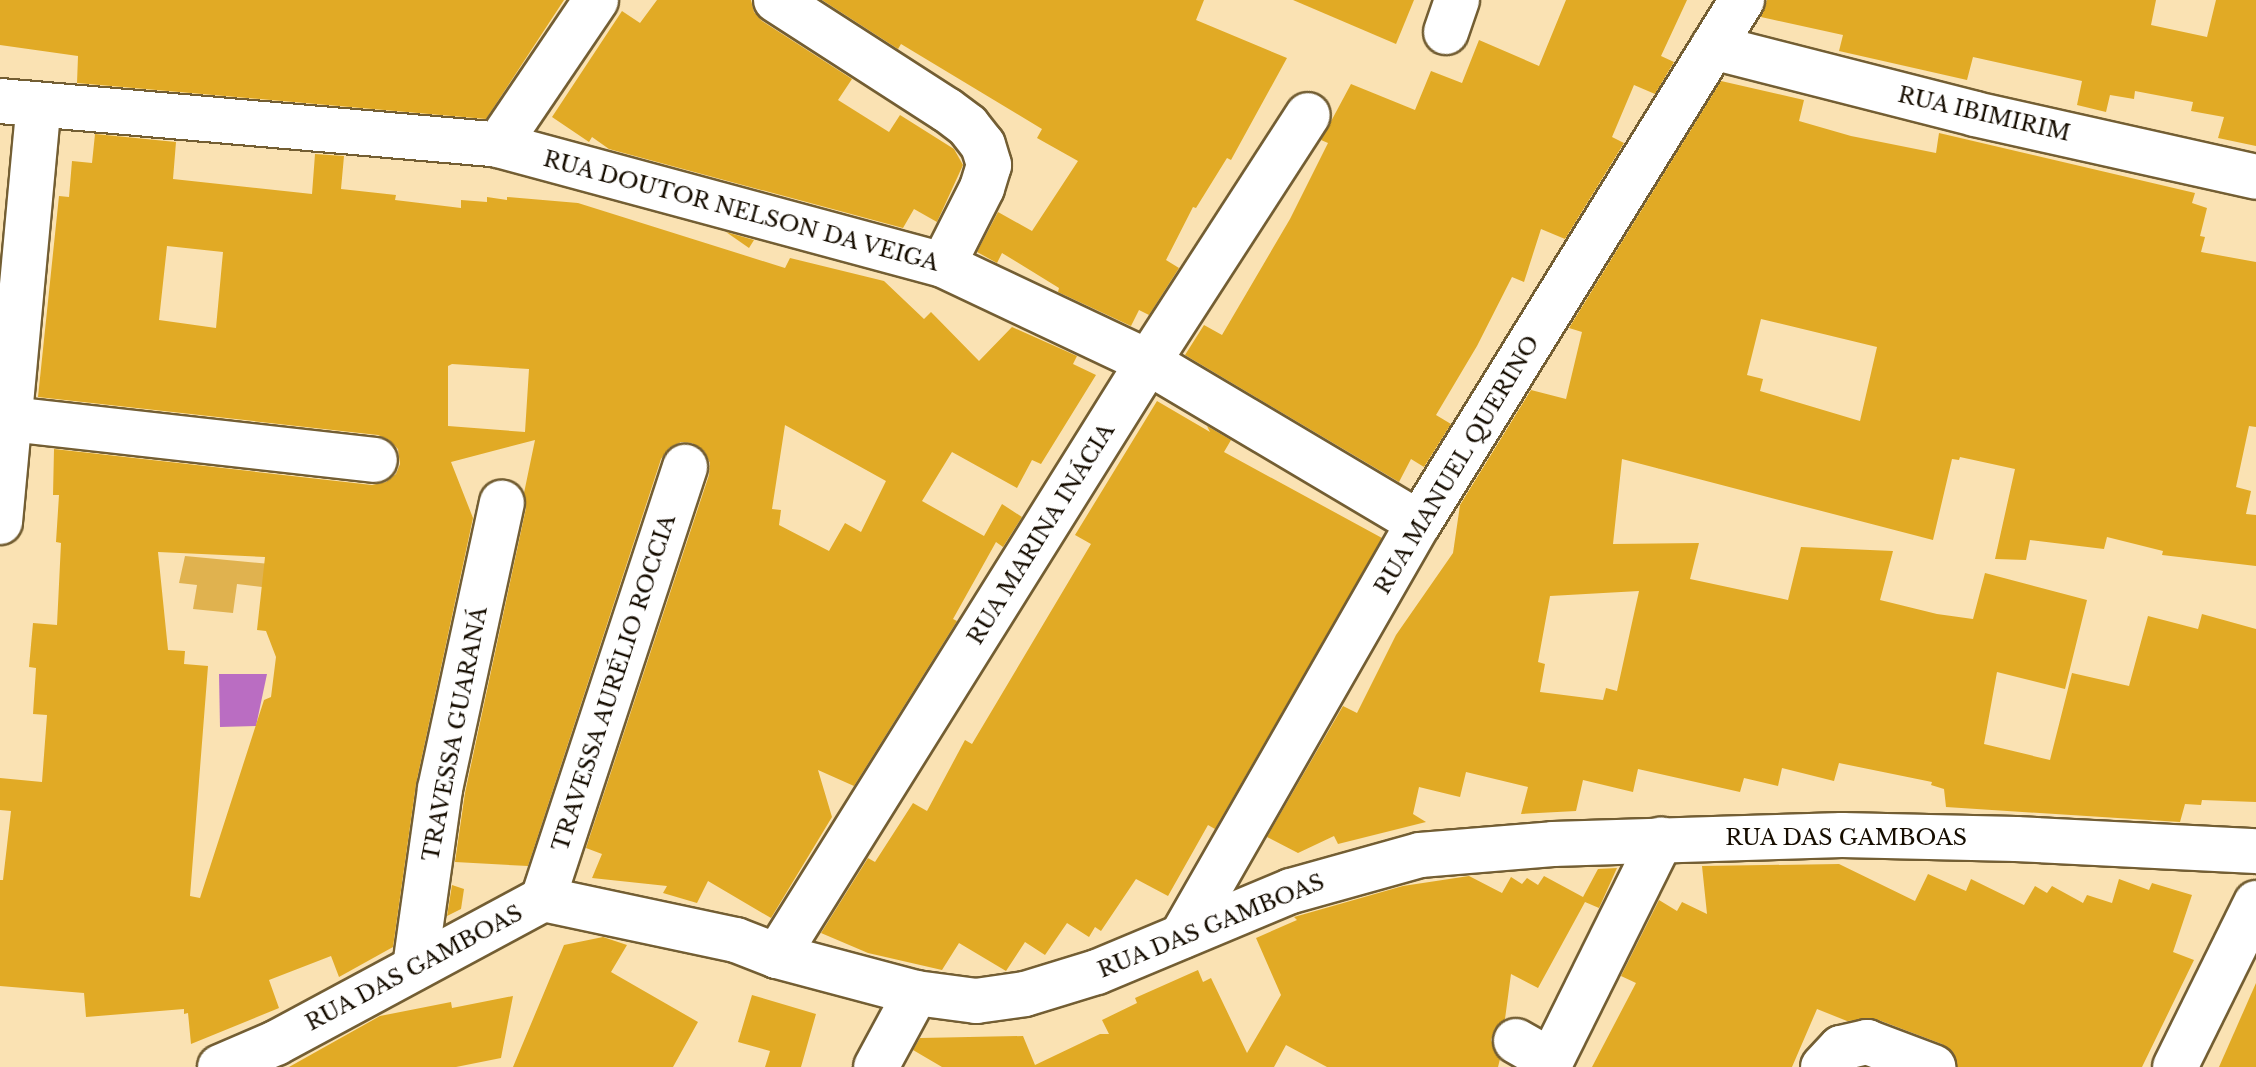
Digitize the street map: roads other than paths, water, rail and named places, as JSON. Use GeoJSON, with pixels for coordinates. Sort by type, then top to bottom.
{"type":"FeatureCollection","features":[{"type":"Feature","properties":{"kind":"street"},"geometry":{"type":"LineString","coordinates":[[498,145],[596,0]]}},
{"type":"Feature","properties":{"kind":"street"},"geometry":{"type":"LineString","coordinates":[[776,0],[947,110],[968,126],[983,145],[989,165],[982,188],[943,265]]}},
{"type":"Feature","properties":{"kind":"street","name":"RUA MANUEL QUERINO"},"geometry":{"type":"LineString","coordinates":[[1182,936],[1419,523],[1742,0]]}},
{"type":"Feature","properties":{"kind":"street","name":"RUA IBIMIRIM"},"geometry":{"type":"LineString","coordinates":[[1713,47],[1975,114],[2256,177]]}},
{"type":"Feature","properties":{"kind":"street"},"geometry":{"type":"LineString","coordinates":[[0,522],[10,419],[19,103]]}},
{"type":"Feature","properties":{"kind":"street","name":"RUA DOUTOR NELSON DA VEIGA"},"geometry":{"type":"LineString","coordinates":[[19,103],[498,145],[943,265],[1148,362],[1419,523]]}},
{"type":"Feature","properties":{"kind":"street","name":"RUA MARINA INÁCIA"},"geometry":{"type":"LineString","coordinates":[[777,956],[1148,362],[1308,115]]}},
{"type":"Feature","properties":{"kind":"street"},"geometry":{"type":"LineString","coordinates":[[10,419],[375,460]]}},
{"type":"Feature","properties":{"kind":"street","name":"TRAVESSA AURÉLIO ROCCIA"},"geometry":{"type":"LineString","coordinates":[[543,899],[685,467]]}},
{"type":"Feature","properties":{"kind":"street","name":"TRAVESSA GUARANÁ"},"geometry":{"type":"LineString","coordinates":[[415,967],[440,789],[502,503]]}},
{"type":"Feature","properties":{"kind":"street","name":"RUA DAS GAMBOAS"},"geometry":{"type":"LineString","coordinates":[[220,1067],[276,1043],[543,899],[736,940],[777,956],[916,993],[976,1001],[1025,994],[1097,972],[1291,891],[1420,855],[1661,839],[1858,835],[2256,851]]}},
{"type":"Feature","properties":{"kind":"street"},"geometry":{"type":"LineString","coordinates":[[1539,1056],[1661,839]]}},
{"type":"Feature","properties":{"kind":"street"},"geometry":{"type":"LineString","coordinates":[[2175,1067],[2256,903]]}},
{"type":"Feature","properties":{"kind":"street"},"geometry":{"type":"LineString","coordinates":[[876,1067],[916,993]]}},
{"type":"Feature","properties":{"kind":"street"},"geometry":{"type":"LineString","coordinates":[[1823,1067],[1841,1048],[1867,1042],[1933,1067]]}}]}
